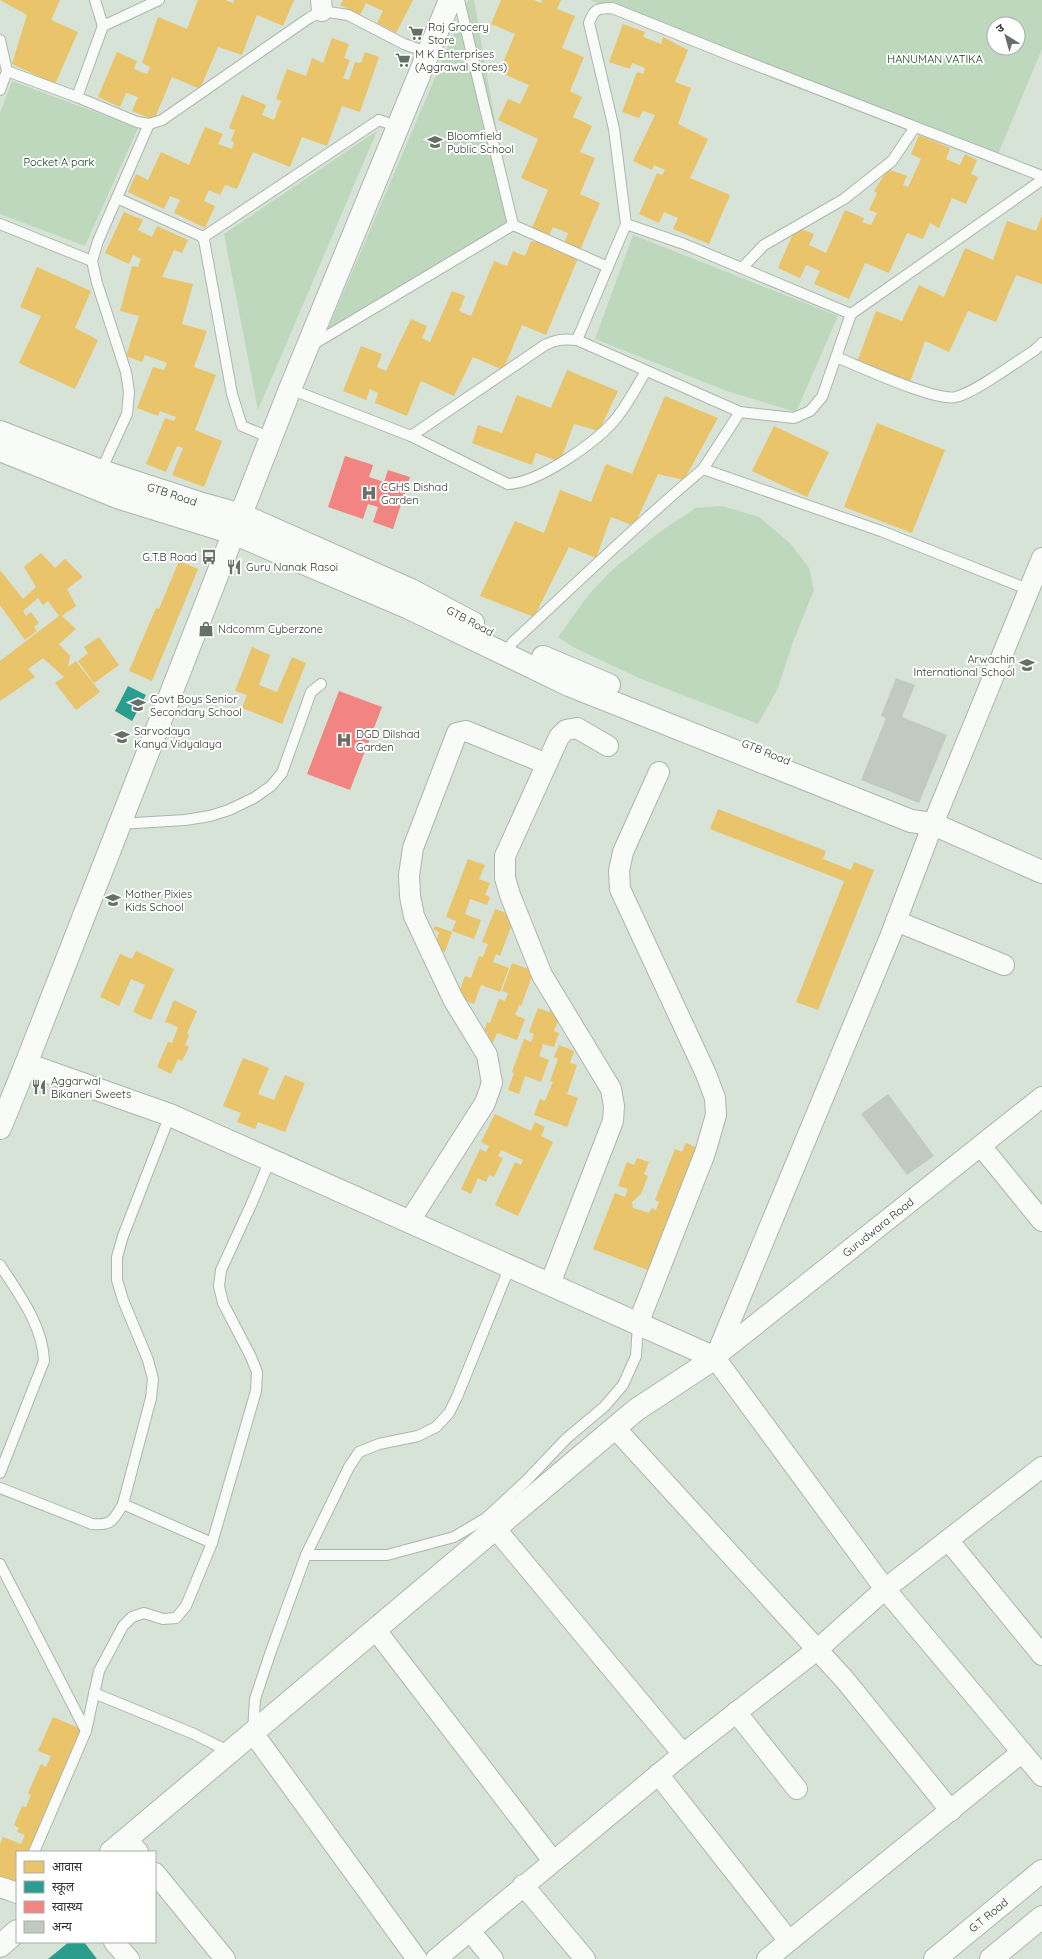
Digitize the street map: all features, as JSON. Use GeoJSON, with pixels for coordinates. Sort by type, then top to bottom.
{"type":"FeatureCollection","features":[{"type":"Feature","properties":{"kind":"main road"},"geometry":{"type":"LineString","coordinates":[[0,1128],[290,389],[450,0]]}},
{"type":"Feature","properties":{"kind":"main road","name":"GTB Road"},"geometry":{"type":"LineString","coordinates":[[0,432],[98,479],[120,498],[237,524],[408,608],[509,649],[572,678],[917,809],[933,824],[1042,872]]}},
{"type":"Feature","properties":{"kind":"main road","name":"GTB Road"},"geometry":{"type":"LineString","coordinates":[[0,450],[98,479]]}},
{"type":"Feature","properties":{"kind":"main road"},"geometry":{"type":"LineString","coordinates":[[26,1064],[170,1115],[715,1358]]}},
{"type":"Feature","properties":{"kind":"main road"},"geometry":{"type":"LineString","coordinates":[[126,1848],[230,1752],[636,1410],[715,1358]]}},
{"type":"Feature","properties":{"kind":"main road","name":"G.T Road"},"geometry":{"type":"LineString","coordinates":[[935,1959],[1042,1871]]}},
{"type":"Feature","properties":{"kind":"main road"},"geometry":{"type":"LineString","coordinates":[[991,1959],[1042,1917]]}},
{"type":"Feature","properties":{"kind":"main road"},"geometry":{"type":"LineString","coordinates":[[0,1946],[16,1932]]}},
{"type":"Feature","properties":{"kind":"street"},"geometry":{"type":"LineString","coordinates":[[1042,558],[933,824],[896,921],[715,1358],[885,1589],[1042,1776]]}},
{"type":"Feature","properties":{"kind":"street"},"geometry":{"type":"LineString","coordinates":[[550,1284],[613,1121],[614,1106],[611,1089],[542,975],[510,895],[505,878],[505,856],[559,737],[566,730],[576,728],[608,746]]}},
{"type":"Feature","properties":{"kind":"street"},"geometry":{"type":"LineString","coordinates":[[409,1222],[485,1103],[492,1083],[487,1055],[453,999],[414,916],[410,896],[409,875],[413,848],[457,733],[466,731],[547,764]]}},
{"type":"Feature","properties":{"kind":"street"},"geometry":{"type":"LineString","coordinates":[[638,1324],[705,1153],[716,1115],[716,1098],[706,1074],[620,888],[619,871],[623,852],[659,772]]}},
{"type":"Feature","properties":{"kind":"street"},"geometry":{"type":"LineString","coordinates":[[896,921],[1004,965]]}},
{"type":"Feature","properties":{"kind":"street","name":"Gurudwara Road"},"geometry":{"type":"LineString","coordinates":[[715,1358],[1042,1097]]}},
{"type":"Feature","properties":{"kind":"street"},"geometry":{"type":"LineString","coordinates":[[981,1146],[1042,1221]]}},
{"type":"Feature","properties":{"kind":"street"},"geometry":{"type":"LineString","coordinates":[[615,1428],[845,1680],[951,1810]]}},
{"type":"Feature","properties":{"kind":"street"},"geometry":{"type":"LineString","coordinates":[[436,1959],[658,1774],[736,1712],[818,1650],[885,1589],[1042,1467]]}},
{"type":"Feature","properties":{"kind":"street"},"geometry":{"type":"LineString","coordinates":[[495,1528],[683,1754]]}},
{"type":"Feature","properties":{"kind":"street"},"geometry":{"type":"LineString","coordinates":[[948,1540],[1042,1655]]}},
{"type":"Feature","properties":{"kind":"street"},"geometry":{"type":"LineString","coordinates":[[375,1629],[553,1861]]}},
{"type":"Feature","properties":{"kind":"street"},"geometry":{"type":"LineString","coordinates":[[736,1712],[797,1789]]}},
{"type":"Feature","properties":{"kind":"street"},"geometry":{"type":"LineString","coordinates":[[253,1733],[417,1959]]}},
{"type":"Feature","properties":{"kind":"street"},"geometry":{"type":"LineString","coordinates":[[767,1959],[1022,1752]]}},
{"type":"Feature","properties":{"kind":"street"},"geometry":{"type":"LineString","coordinates":[[658,1774],[789,1941]]}},
{"type":"Feature","properties":{"kind":"street"},"geometry":{"type":"LineString","coordinates":[[156,1874],[225,1959]]}},
{"type":"Feature","properties":{"kind":"street"},"geometry":{"type":"LineString","coordinates":[[523,1885],[585,1959]]}},
{"type":"Feature","properties":{"kind":"street"},"geometry":{"type":"LineString","coordinates":[[470,1931],[492,1959]]}},
{"type":"Feature","properties":{"kind":"street"},"geometry":{"type":"LineString","coordinates":[[115,1943],[129,1959]]}},
{"type":"Feature","properties":{"kind":"lane"},"geometry":{"type":"LineString","coordinates":[[77,97],[103,26],[94,0]]}},
{"type":"Feature","properties":{"kind":"lane"},"geometry":{"type":"LineString","coordinates":[[103,26],[159,0]]}},
{"type":"Feature","properties":{"kind":"lane"},"geometry":{"type":"LineString","coordinates":[[459,0],[513,225]]}},
{"type":"Feature","properties":{"kind":"lane"},"geometry":{"type":"LineString","coordinates":[[7,71],[77,97],[137,122],[149,124],[162,120],[309,18],[322,6],[348,15],[404,44],[429,53]]}},
{"type":"Feature","properties":{"kind":"lane"},"geometry":{"type":"LineString","coordinates":[[576,340],[626,224],[614,129],[589,23],[593,13],[600,8],[612,8],[1042,176]]}},
{"type":"Feature","properties":{"kind":"lane"},"geometry":{"type":"LineString","coordinates":[[0,40],[7,71],[0,90]]}},
{"type":"Feature","properties":{"kind":"lane"},"geometry":{"type":"LineString","coordinates":[[201,236],[205,236],[379,120],[398,127]]}},
{"type":"Feature","properties":{"kind":"lane"},"geometry":{"type":"LineString","coordinates":[[98,479],[127,414],[129,392],[126,372],[97,283],[92,261],[98,241],[149,124]]}},
{"type":"Feature","properties":{"kind":"lane"},"geometry":{"type":"LineString","coordinates":[[742,268],[764,245],[844,199],[892,161],[915,127]]}},
{"type":"Feature","properties":{"kind":"lane"},"geometry":{"type":"LineString","coordinates":[[411,436],[545,345],[557,339],[576,340],[740,412],[794,418],[810,411],[822,397],[851,314],[993,212],[1042,180]]}},
{"type":"Feature","properties":{"kind":"lane"},"geometry":{"type":"LineString","coordinates":[[117,198],[201,236],[204,240],[232,394],[242,426],[271,438]]}},
{"type":"Feature","properties":{"kind":"lane"},"geometry":{"type":"LineString","coordinates":[[0,224],[92,261]]}},
{"type":"Feature","properties":{"kind":"lane"},"geometry":{"type":"LineString","coordinates":[[626,224],[742,268],[851,314]]}},
{"type":"Feature","properties":{"kind":"lane"},"geometry":{"type":"LineString","coordinates":[[513,225],[608,267]]}},
{"type":"Feature","properties":{"kind":"lane"},"geometry":{"type":"LineString","coordinates":[[307,348],[513,225]]}},
{"type":"Feature","properties":{"kind":"lane"},"geometry":{"type":"LineString","coordinates":[[836,357],[933,396],[956,398],[972,390],[1035,350],[1042,343]]}},
{"type":"Feature","properties":{"kind":"lane"},"geometry":{"type":"LineString","coordinates":[[290,389],[411,436],[508,484],[519,484],[539,475],[587,445],[604,432],[618,415],[646,371]]}},
{"type":"Feature","properties":{"kind":"lane"},"geometry":{"type":"LineString","coordinates":[[509,649],[606,556],[703,469],[740,412]]}},
{"type":"Feature","properties":{"kind":"lane"},"geometry":{"type":"LineString","coordinates":[[703,469],[881,531],[1030,590]]}},
{"type":"Feature","properties":{"kind":"lane"},"geometry":{"type":"LineString","coordinates":[[119,824],[185,820],[210,816],[229,810],[254,798],[271,786],[282,773],[312,692],[321,684]]}},
{"type":"Feature","properties":{"kind":"lane"},"geometry":{"type":"LineString","coordinates":[[0,1488],[92,1524],[104,1526],[114,1519],[123,1504],[151,1398],[153,1379],[148,1360],[123,1300],[117,1280],[117,1257],[123,1236],[170,1115]]}},
{"type":"Feature","properties":{"kind":"lane"},"geometry":{"type":"LineString","coordinates":[[34,1851],[86,1731],[99,1671],[123,1626],[132,1617],[144,1613],[163,1619],[176,1618],[186,1606],[212,1543],[256,1391],[256,1372],[251,1357],[223,1303],[219,1286],[221,1270],[270,1160]]}},
{"type":"Feature","properties":{"kind":"lane"},"geometry":{"type":"LineString","coordinates":[[0,1265],[39,1330],[44,1348],[44,1362],[0,1473]]}},
{"type":"Feature","properties":{"kind":"lane"},"geometry":{"type":"LineString","coordinates":[[253,1733],[255,1699],[306,1555],[349,1466],[359,1452],[379,1444],[418,1436],[436,1427],[449,1413],[510,1266]]}},
{"type":"Feature","properties":{"kind":"lane"},"geometry":{"type":"LineString","coordinates":[[306,1555],[387,1555],[454,1537],[486,1518],[526,1481],[567,1438],[604,1407],[623,1386],[636,1356],[638,1324]]}},
{"type":"Feature","properties":{"kind":"lane"},"geometry":{"type":"LineString","coordinates":[[123,1504],[212,1543]]}},
{"type":"Feature","properties":{"kind":"lane"},"geometry":{"type":"LineString","coordinates":[[0,1564],[86,1731]]}},
{"type":"Feature","properties":{"kind":"lane"},"geometry":{"type":"LineString","coordinates":[[94,1693],[194,1734],[230,1752]]}},
{"type":"Feature","properties":{"kind":"green space"},"geometry":{"type":"Polygon","coordinates":[[[468,0],[474,0],[513,225],[322,343],[468,0]]]}},
{"type":"Feature","properties":{"kind":"green space","name":"HANUMAN VATIKA"},"geometry":{"type":"Polygon","coordinates":[[[589,0],[1042,0],[1042,49],[998,154],[722,47],[589,0]]]}},
{"type":"Feature","properties":{"kind":"green space","name":"Pocket A park"},"geometry":{"type":"Polygon","coordinates":[[[12,81],[138,128],[85,246],[0,214],[0,113],[12,81]]]}},
{"type":"Feature","properties":{"kind":"green space"},"geometry":{"type":"Polygon","coordinates":[[[377,131],[258,410],[224,234],[377,131]]]}},
{"type":"Feature","properties":{"kind":"green space"},"geometry":{"type":"Polygon","coordinates":[[[633,235],[838,316],[796,412],[727,391],[595,339],[633,235]]]}},
{"type":"Feature","properties":{"kind":"green space"},"geometry":{"type":"Polygon","coordinates":[[[722,506],[759,517],[790,543],[809,568],[814,590],[793,642],[778,688],[758,724],[639,678],[573,647],[558,637],[590,593],[613,569],[661,531],[696,508],[722,506]]]}},
{"type":"Feature","properties":{"kind":"building: आवास"},"geometry":{"type":"Polygon","coordinates":[[[0,0],[60,0],[51,20],[78,32],[55,84],[12,64],[27,15],[0,0]]]}},
{"type":"Feature","properties":{"kind":"building: आवास"},"geometry":{"type":"Polygon","coordinates":[[[198,0],[225,0],[233,3],[234,0],[294,0],[283,26],[257,15],[242,55],[218,47],[200,89],[172,77],[154,120],[132,111],[138,97],[126,93],[120,107],[98,97],[117,52],[137,61],[134,69],[147,74],[150,67],[142,63],[158,17],[187,29],[198,0]]]}},
{"type":"Feature","properties":{"kind":"building: आवास"},"geometry":{"type":"Polygon","coordinates":[[[343,0],[413,0],[396,33],[377,23],[383,11],[366,3],[360,15],[340,5],[343,0]]]}},
{"type":"Feature","properties":{"kind":"building: आवास"},"geometry":{"type":"Polygon","coordinates":[[[501,0],[534,0],[541,3],[542,0],[561,0],[557,9],[575,16],[562,48],[584,57],[570,91],[582,97],[573,117],[592,126],[580,152],[595,158],[580,194],[600,203],[580,250],[564,243],[568,233],[553,227],[549,236],[532,228],[548,190],[521,178],[538,139],[498,120],[508,99],[520,104],[529,85],[499,72],[515,34],[491,24],[501,0]]]}},
{"type":"Feature","properties":{"kind":"building: आवास"},"geometry":{"type":"Polygon","coordinates":[[[623,24],[645,32],[643,37],[661,44],[663,37],[688,50],[675,82],[691,88],[678,124],[708,139],[690,178],[730,195],[709,244],[673,229],[678,218],[664,212],[659,223],[639,214],[657,173],[662,175],[665,170],[654,165],[652,170],[633,161],[655,115],[643,111],[639,118],[622,112],[637,72],[643,74],[645,68],[632,63],[630,69],[609,62],[623,24]]]}},
{"type":"Feature","properties":{"kind":"building: आवास"},"geometry":{"type":"Polygon","coordinates":[[[332,38],[349,44],[344,58],[350,60],[343,78],[349,80],[355,62],[361,63],[365,52],[379,57],[360,112],[342,106],[327,146],[302,137],[290,167],[253,152],[237,189],[225,185],[220,195],[209,190],[204,201],[215,206],[205,228],[174,213],[180,200],[170,196],[164,209],[128,192],[136,174],[148,180],[161,152],[189,165],[205,127],[223,134],[218,144],[232,149],[234,142],[231,141],[235,130],[229,128],[242,95],[266,105],[262,115],[274,120],[281,101],[276,99],[287,69],[306,76],[312,58],[323,63],[332,38]]]}},
{"type":"Feature","properties":{"kind":"building: आवास"},"geometry":{"type":"Polygon","coordinates":[[[919,135],[950,148],[946,159],[960,165],[965,154],[977,160],[971,174],[978,177],[966,204],[952,198],[939,228],[930,223],[923,239],[907,233],[889,273],[865,263],[849,299],[814,284],[820,271],[806,265],[800,278],[778,268],[796,227],[814,234],[809,245],[826,253],[845,210],[864,218],[862,222],[871,225],[877,213],[869,210],[877,193],[874,191],[888,169],[907,176],[903,185],[908,187],[921,159],[911,154],[919,135]]]}},
{"type":"Feature","properties":{"kind":"building: आवास"},"geometry":{"type":"Polygon","coordinates":[[[124,212],[143,220],[138,230],[152,237],[157,226],[188,240],[182,253],[174,250],[162,277],[193,284],[182,324],[207,331],[194,367],[216,375],[195,430],[222,441],[204,487],[172,475],[183,448],[177,446],[166,472],[146,464],[165,418],[174,421],[176,417],[160,411],[158,416],[137,408],[153,367],[164,370],[167,363],[145,355],[142,362],[126,356],[139,316],[120,311],[132,266],[138,267],[141,259],[133,255],[129,264],[105,253],[124,212]]]}},
{"type":"Feature","properties":{"kind":"building: आवास"},"geometry":{"type":"Polygon","coordinates":[[[1042,215],[1042,284],[1016,275],[996,322],[968,311],[949,352],[925,341],[910,382],[857,362],[876,311],[902,321],[919,285],[944,297],[965,248],[993,260],[1007,221],[1036,231],[1042,215]]]}},
{"type":"Feature","properties":{"kind":"building: आवास"},"geometry":{"type":"Polygon","coordinates":[[[537,240],[578,258],[546,335],[522,325],[503,370],[473,357],[454,396],[421,381],[407,416],[375,403],[378,393],[370,389],[366,400],[343,391],[361,346],[382,354],[377,367],[386,371],[411,319],[427,326],[422,338],[430,342],[452,291],[465,296],[459,311],[471,316],[494,261],[507,266],[513,251],[525,256],[531,241],[535,242],[537,240]]]}},
{"type":"Feature","properties":{"kind":"building: आवास"},"geometry":{"type":"Polygon","coordinates":[[[37,267],[91,291],[75,328],[98,340],[75,389],[19,363],[41,316],[20,307],[37,267]]]}},
{"type":"Feature","properties":{"kind":"building: आवास"},"geometry":{"type":"Polygon","coordinates":[[[567,370],[618,391],[599,431],[574,424],[560,462],[536,453],[532,465],[472,443],[478,425],[502,433],[517,395],[551,408],[567,370]]]}},
{"type":"Feature","properties":{"kind":"building: आवास"},"geometry":{"type":"Polygon","coordinates":[[[665,396],[718,418],[684,480],[658,474],[634,526],[611,517],[596,558],[569,547],[534,617],[480,596],[515,521],[544,533],[560,490],[591,502],[606,464],[632,474],[665,396]]]}},
{"type":"Feature","properties":{"kind":"building: आवास"},"geometry":{"type":"Polygon","coordinates":[[[877,423],[945,450],[912,533],[844,507],[877,423]]]}},
{"type":"Feature","properties":{"kind":"building: आवास"},"geometry":{"type":"Polygon","coordinates":[[[774,426],[829,452],[807,497],[752,471],[774,426]]]}},
{"type":"Feature","properties":{"kind":"building: आवास"},"geometry":{"type":"Polygon","coordinates":[[[41,553],[55,568],[65,559],[83,577],[67,589],[76,606],[62,616],[76,629],[59,644],[70,656],[68,667],[76,661],[100,692],[76,710],[55,683],[64,677],[43,658],[28,669],[35,677],[0,701],[0,661],[59,616],[48,601],[43,605],[38,598],[23,611],[26,616],[31,612],[39,623],[34,627],[37,631],[25,640],[0,605],[0,570],[23,599],[36,587],[24,567],[41,553]]]}},
{"type":"Feature","properties":{"kind":"building: आवास"},"geometry":{"type":"Polygon","coordinates":[[[179,561],[198,569],[152,681],[129,671],[156,608],[159,609],[179,561]]]}},
{"type":"Feature","properties":{"kind":"building: आवास"},"geometry":{"type":"Polygon","coordinates":[[[99,637],[119,665],[94,683],[78,661],[88,653],[84,647],[99,637]]]}},
{"type":"Feature","properties":{"kind":"building: आवास"},"geometry":{"type":"Polygon","coordinates":[[[252,647],[270,655],[259,685],[277,692],[292,657],[306,663],[282,724],[242,708],[247,695],[235,691],[252,647]]]}},
{"type":"Feature","properties":{"kind":"building: आवास"},"geometry":{"type":"Polygon","coordinates":[[[718,809],[826,851],[823,859],[851,870],[854,862],[874,870],[818,1010],[796,1002],[844,881],[710,829],[718,809]]]}},
{"type":"Feature","properties":{"kind":"building: आवास"},"geometry":{"type":"Polygon","coordinates":[[[468,859],[485,865],[479,879],[490,883],[485,895],[490,897],[487,905],[470,899],[465,914],[481,920],[474,939],[452,931],[456,921],[446,917],[468,859]]]}},
{"type":"Feature","properties":{"kind":"building: आवास"},"geometry":{"type":"Polygon","coordinates":[[[495,909],[515,916],[500,956],[496,954],[493,962],[509,968],[500,992],[481,985],[474,1004],[457,997],[465,976],[471,978],[479,956],[483,957],[488,944],[482,942],[495,909]]]}},
{"type":"Feature","properties":{"kind":"building: आवास"},"geometry":{"type":"Polygon","coordinates":[[[435,926],[452,932],[445,952],[434,948],[439,932],[433,929],[435,926]]]}},
{"type":"Feature","properties":{"kind":"building: आवास"},"geometry":{"type":"Polygon","coordinates":[[[136,951],[174,969],[151,1020],[133,1012],[145,985],[131,979],[119,1006],[100,997],[120,954],[132,959],[136,951]]]}},
{"type":"Feature","properties":{"kind":"building: आवास"},"geometry":{"type":"Polygon","coordinates":[[[512,963],[534,971],[521,1006],[519,1005],[515,1015],[525,1019],[517,1040],[497,1033],[491,1047],[484,1044],[488,1033],[484,1031],[487,1022],[490,1023],[499,999],[505,1001],[508,993],[502,991],[512,963]]]}},
{"type":"Feature","properties":{"kind":"building: आवास"},"geometry":{"type":"Polygon","coordinates":[[[174,1000],[197,1011],[187,1034],[189,1035],[185,1045],[189,1047],[182,1061],[178,1059],[171,1074],[157,1067],[168,1042],[172,1043],[178,1027],[165,1022],[174,1000]]]}},
{"type":"Feature","properties":{"kind":"building: आवास"},"geometry":{"type":"Polygon","coordinates":[[[551,1007],[562,1011],[554,1031],[559,1033],[554,1047],[543,1044],[539,1056],[549,1060],[541,1082],[525,1076],[519,1094],[508,1090],[514,1073],[512,1072],[524,1039],[531,1042],[534,1034],[529,1032],[538,1008],[549,1012],[551,1007]]]}},
{"type":"Feature","properties":{"kind":"building: आवास"},"geometry":{"type":"Polygon","coordinates":[[[559,1045],[574,1051],[570,1063],[577,1065],[567,1094],[578,1098],[567,1127],[534,1115],[540,1099],[545,1101],[553,1082],[550,1081],[558,1059],[554,1057],[559,1045]]]}},
{"type":"Feature","properties":{"kind":"building: आवास"},"geometry":{"type":"Polygon","coordinates":[[[243,1058],[269,1068],[258,1094],[274,1100],[285,1075],[305,1083],[285,1132],[258,1122],[255,1129],[237,1122],[241,1113],[223,1106],[243,1058]]]}},
{"type":"Feature","properties":{"kind":"building: आवास"},"geometry":{"type":"Polygon","coordinates":[[[495,1114],[531,1131],[535,1122],[545,1127],[541,1136],[553,1142],[518,1216],[495,1205],[515,1162],[521,1165],[523,1160],[501,1150],[498,1156],[503,1158],[494,1177],[489,1175],[486,1182],[478,1178],[471,1194],[461,1189],[480,1149],[486,1152],[489,1146],[481,1142],[495,1114]]]}},
{"type":"Feature","properties":{"kind":"building: आवास"},"geometry":{"type":"Polygon","coordinates":[[[686,1143],[698,1148],[650,1271],[593,1249],[615,1193],[625,1197],[628,1189],[618,1186],[627,1162],[634,1165],[637,1158],[649,1162],[644,1174],[648,1176],[641,1194],[632,1202],[633,1208],[649,1213],[652,1208],[656,1210],[659,1202],[655,1200],[675,1149],[682,1152],[686,1143]]]}},
{"type":"Feature","properties":{"kind":"building: आवास"},"geometry":{"type":"Polygon","coordinates":[[[53,1717],[84,1730],[29,1851],[16,1851],[15,1883],[0,1877],[0,1844],[3,1837],[21,1844],[25,1835],[17,1832],[19,1828],[14,1825],[22,1806],[26,1807],[31,1795],[28,1793],[41,1764],[46,1767],[51,1756],[38,1751],[53,1717]]]}},
{"type":"Feature","properties":{"kind":"building: स्कूल"},"geometry":{"type":"Polygon","coordinates":[[[128,686],[146,695],[132,721],[115,711],[128,686]]]}},
{"type":"Feature","properties":{"kind":"building: स्कूल"},"geometry":{"type":"Polygon","coordinates":[[[68,1943],[85,1943],[97,1959],[48,1959],[68,1943]]]}},
{"type":"Feature","properties":{"kind":"building: स्वास्थ्य","name":"CGHS Dishad Garden"},"geometry":{"type":"Polygon","coordinates":[[[345,456],[373,465],[369,477],[384,482],[388,470],[410,477],[393,529],[373,522],[378,507],[368,504],[363,519],[328,507],[345,456]]]}},
{"type":"Feature","properties":{"kind":"building: स्वास्थ्य","name":"DGD Dilshad Garden"},"geometry":{"type":"Polygon","coordinates":[[[339,691],[382,707],[350,790],[307,774],[339,691]]]}},
{"type":"Feature","properties":{"kind":"building: अन्य"},"geometry":{"type":"Polygon","coordinates":[[[896,678],[915,685],[902,717],[947,735],[919,803],[861,780],[886,718],[881,716],[896,678]]]}},
{"type":"Feature","properties":{"kind":"building: अन्य"},"geometry":{"type":"Polygon","coordinates":[[[888,1094],[934,1156],[907,1175],[861,1114],[888,1094]]]}},
{"type":"Feature","properties":{"kind":"place","name":"Raj Grocery Store"},"geometry":{"type":"Point","coordinates":[416,33]}},
{"type":"Feature","properties":{"kind":"place","name":"M K Enterprises (Aggrawal Stores)"},"geometry":{"type":"Point","coordinates":[403,60]}},
{"type":"Feature","properties":{"kind":"place","name":"Bloomfield Public School"},"geometry":{"type":"Point","coordinates":[435,142]}},
{"type":"Feature","properties":{"kind":"place","name":"CGHS Dishad Garden"},"geometry":{"type":"Point","coordinates":[369,493]}},
{"type":"Feature","properties":{"kind":"place","name":"G.T.B Road"},"geometry":{"type":"Point","coordinates":[209,557]}},
{"type":"Feature","properties":{"kind":"place","name":"Guru Nanak Rasoi"},"geometry":{"type":"Point","coordinates":[234,567]}},
{"type":"Feature","properties":{"kind":"place","name":"Ndcomm Cyberzone"},"geometry":{"type":"Point","coordinates":[206,629]}},
{"type":"Feature","properties":{"kind":"place","name":"Arwachin International School"},"geometry":{"type":"Point","coordinates":[1027,665]}},
{"type":"Feature","properties":{"kind":"place","name":"Govt Boys Senior Secondary School"},"geometry":{"type":"Point","coordinates":[138,705]}},
{"type":"Feature","properties":{"kind":"place","name":"Sarvodaya Kanya Vidyalaya"},"geometry":{"type":"Point","coordinates":[122,737]}},
{"type":"Feature","properties":{"kind":"place","name":"DGD Dilshad Garden"},"geometry":{"type":"Point","coordinates":[344,740]}},
{"type":"Feature","properties":{"kind":"place","name":"Mother Pixies Kids School"},"geometry":{"type":"Point","coordinates":[113,900]}},
{"type":"Feature","properties":{"kind":"place","name":"Aggarwal Bikaneri Sweets"},"geometry":{"type":"Point","coordinates":[39,1087]}}]}
